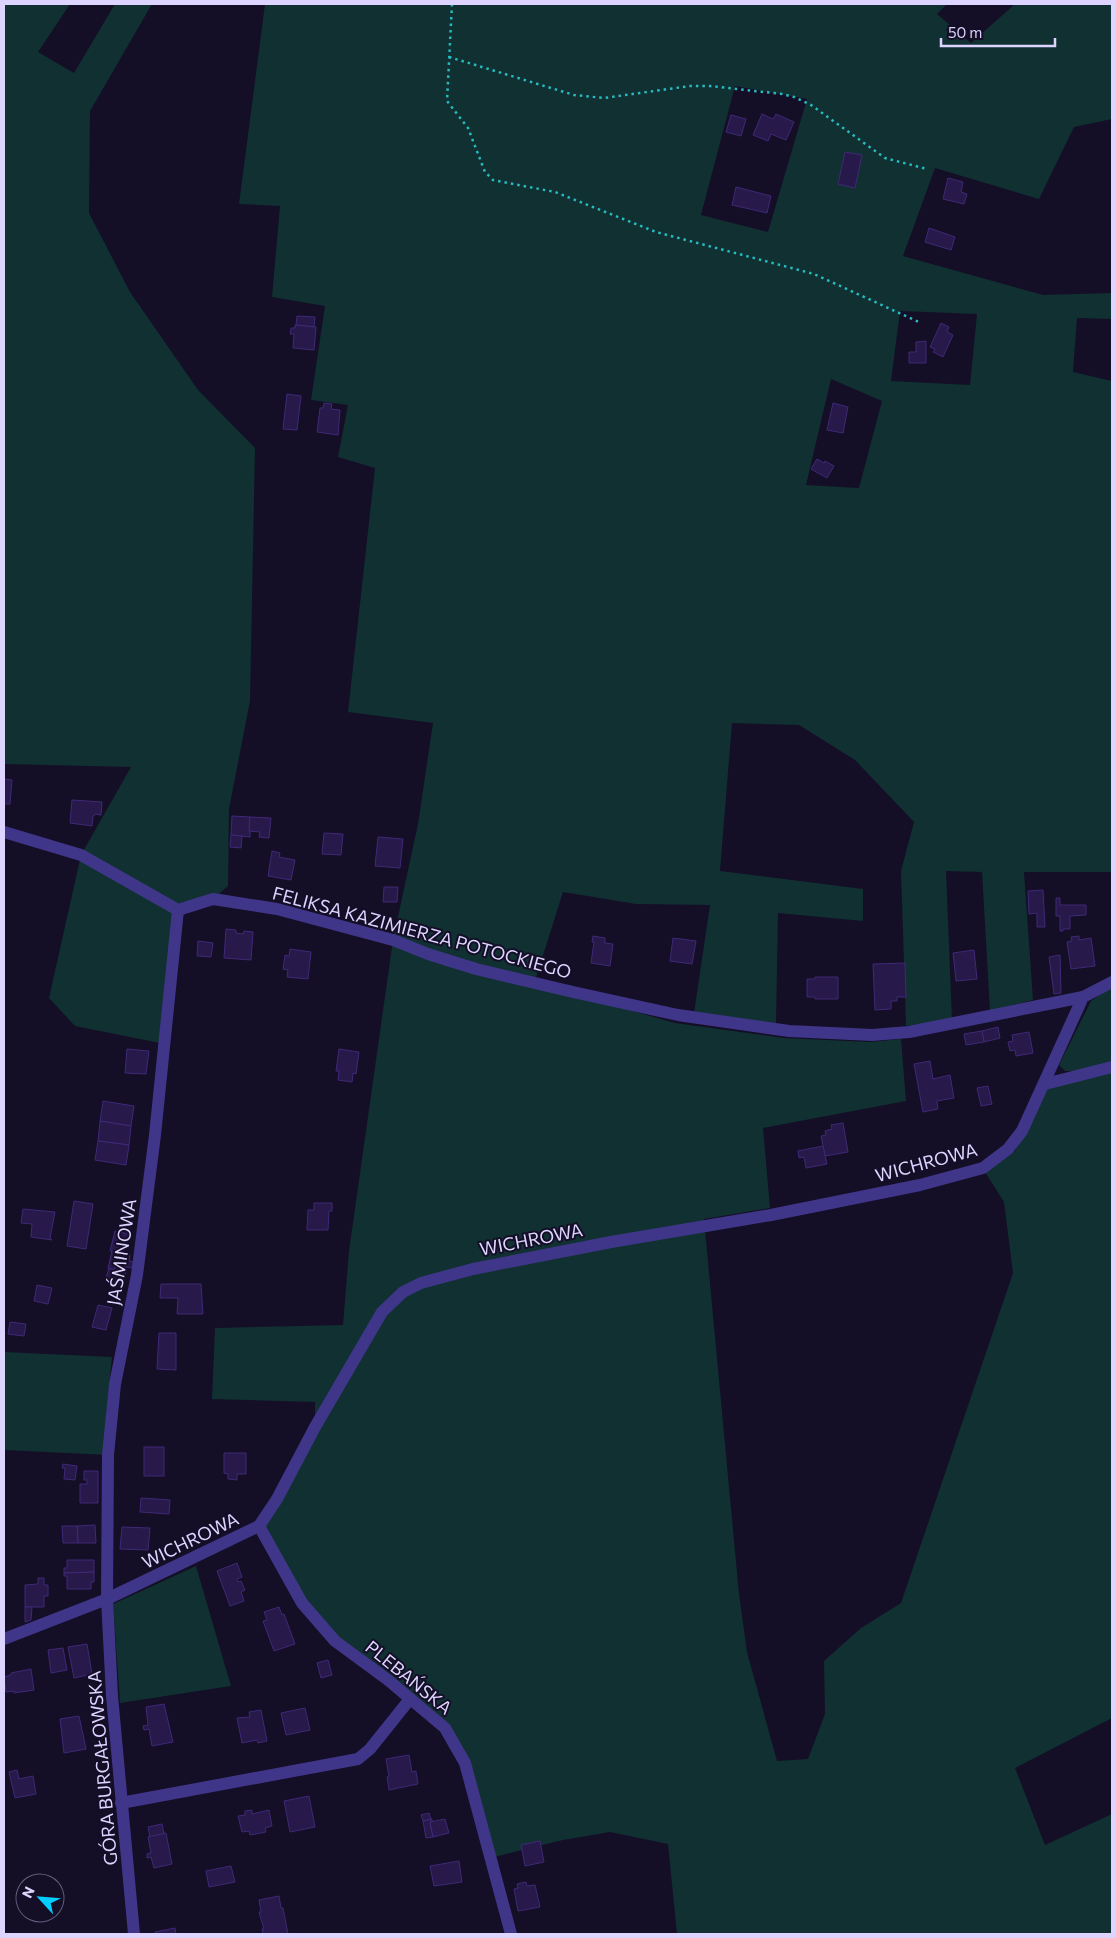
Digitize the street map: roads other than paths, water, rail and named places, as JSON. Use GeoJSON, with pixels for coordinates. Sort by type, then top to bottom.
{"type":"FeatureCollection","features":[{"type":"Feature","properties":{"kind":"street"},"geometry":{"type":"LineString","coordinates":[[4,832],[81,855],[178,910]]}},
{"type":"Feature","properties":{"kind":"street","name":"FELIKSA KAZIMIERZA POTOCKIEGO"},"geometry":{"type":"LineString","coordinates":[[178,910],[214,899],[277,909],[393,940],[428,954],[476,969],[678,1015],[789,1031],[872,1035],[909,1032],[1084,997]]}},
{"type":"Feature","properties":{"kind":"street","name":"JAŚMINOWA"},"geometry":{"type":"LineString","coordinates":[[108,1599],[108,1455],[115,1384],[137,1275],[155,1135],[178,910]]}},
{"type":"Feature","properties":{"kind":"street"},"geometry":{"type":"LineString","coordinates":[[1084,997],[1112,982]]}},
{"type":"Feature","properties":{"kind":"street","name":"WICHROWA"},"geometry":{"type":"LineString","coordinates":[[4,1639],[108,1599],[259,1526],[277,1499],[315,1427],[382,1312],[404,1292],[421,1283],[473,1269],[620,1240],[789,1211],[920,1185],[983,1168],[1008,1149],[1022,1131],[1084,997]]}},
{"type":"Feature","properties":{"kind":"street"},"geometry":{"type":"LineString","coordinates":[[1045,1084],[1112,1067]]}},
{"type":"Feature","properties":{"kind":"street","name":"PLEBAŃSKA"},"geometry":{"type":"LineString","coordinates":[[259,1526],[302,1603],[336,1641],[445,1728],[465,1763],[511,1934]]}},
{"type":"Feature","properties":{"kind":"street","name":"GÓRA BURGAŁOWSKA"},"geometry":{"type":"LineString","coordinates":[[108,1599],[112,1696],[134,1934]]}},
{"type":"Feature","properties":{"kind":"street"},"geometry":{"type":"LineString","coordinates":[[121,1803],[358,1759],[370,1749],[410,1699]]}}]}
